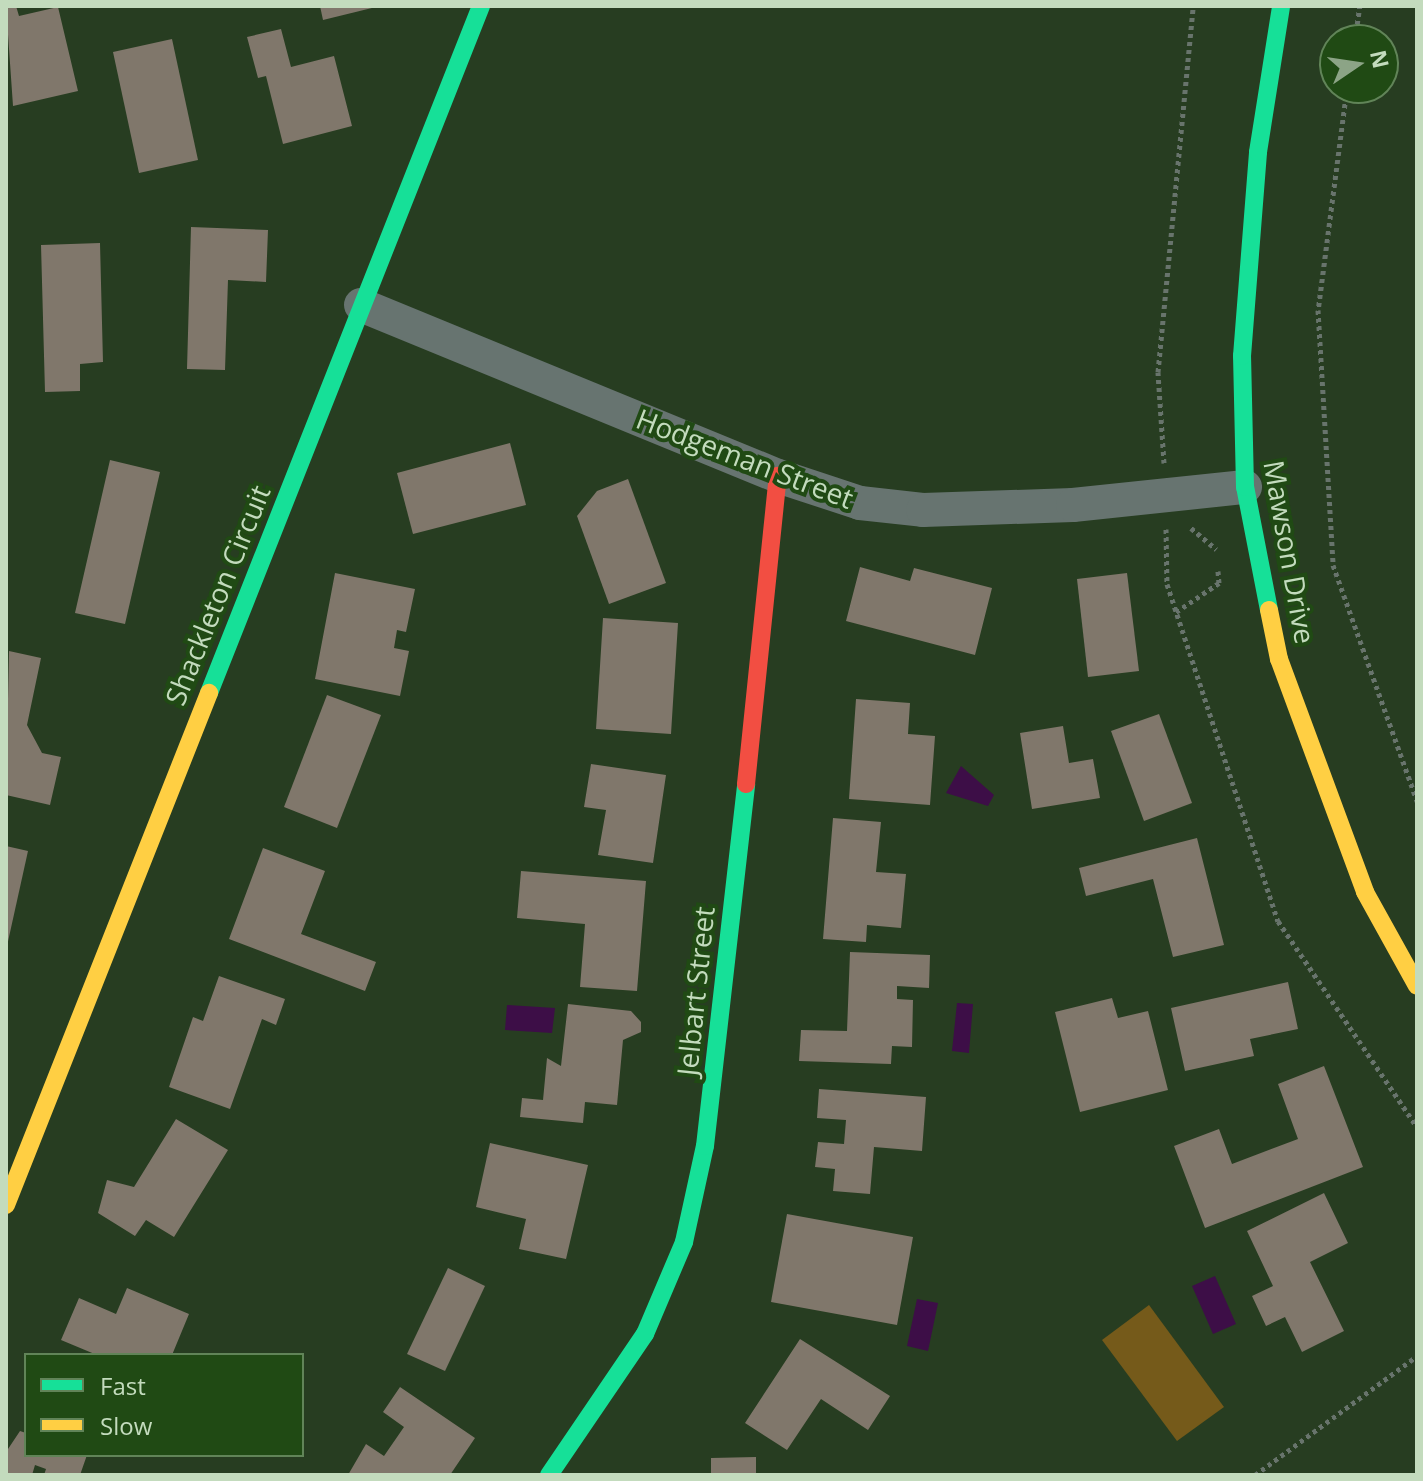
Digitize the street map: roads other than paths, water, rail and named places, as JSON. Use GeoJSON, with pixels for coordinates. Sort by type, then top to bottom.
{"type":"FeatureCollection","features":[{"type":"Feature","properties":{"kind":"street","name":"Shackleton Circuit"},"geometry":{"type":"LineString","coordinates":[[6,1205],[481,6]]}},
{"type":"Feature","properties":{"kind":"street","name":"Mawson Drive"},"geometry":{"type":"LineString","coordinates":[[1281,6],[1258,152],[1242,356],[1245,487],[1279,659],[1365,892],[1417,986]]}},
{"type":"Feature","properties":{"kind":"street","name":"Hodgeman Street"},"geometry":{"type":"LineString","coordinates":[[361,305],[778,476],[860,503],[923,510],[1073,505],[1245,487]]}},
{"type":"Feature","properties":{"kind":"street","name":"Jelbart Street"},"geometry":{"type":"LineString","coordinates":[[549,1475],[645,1334],[684,1242],[718,1045],[778,476]]}}]}
